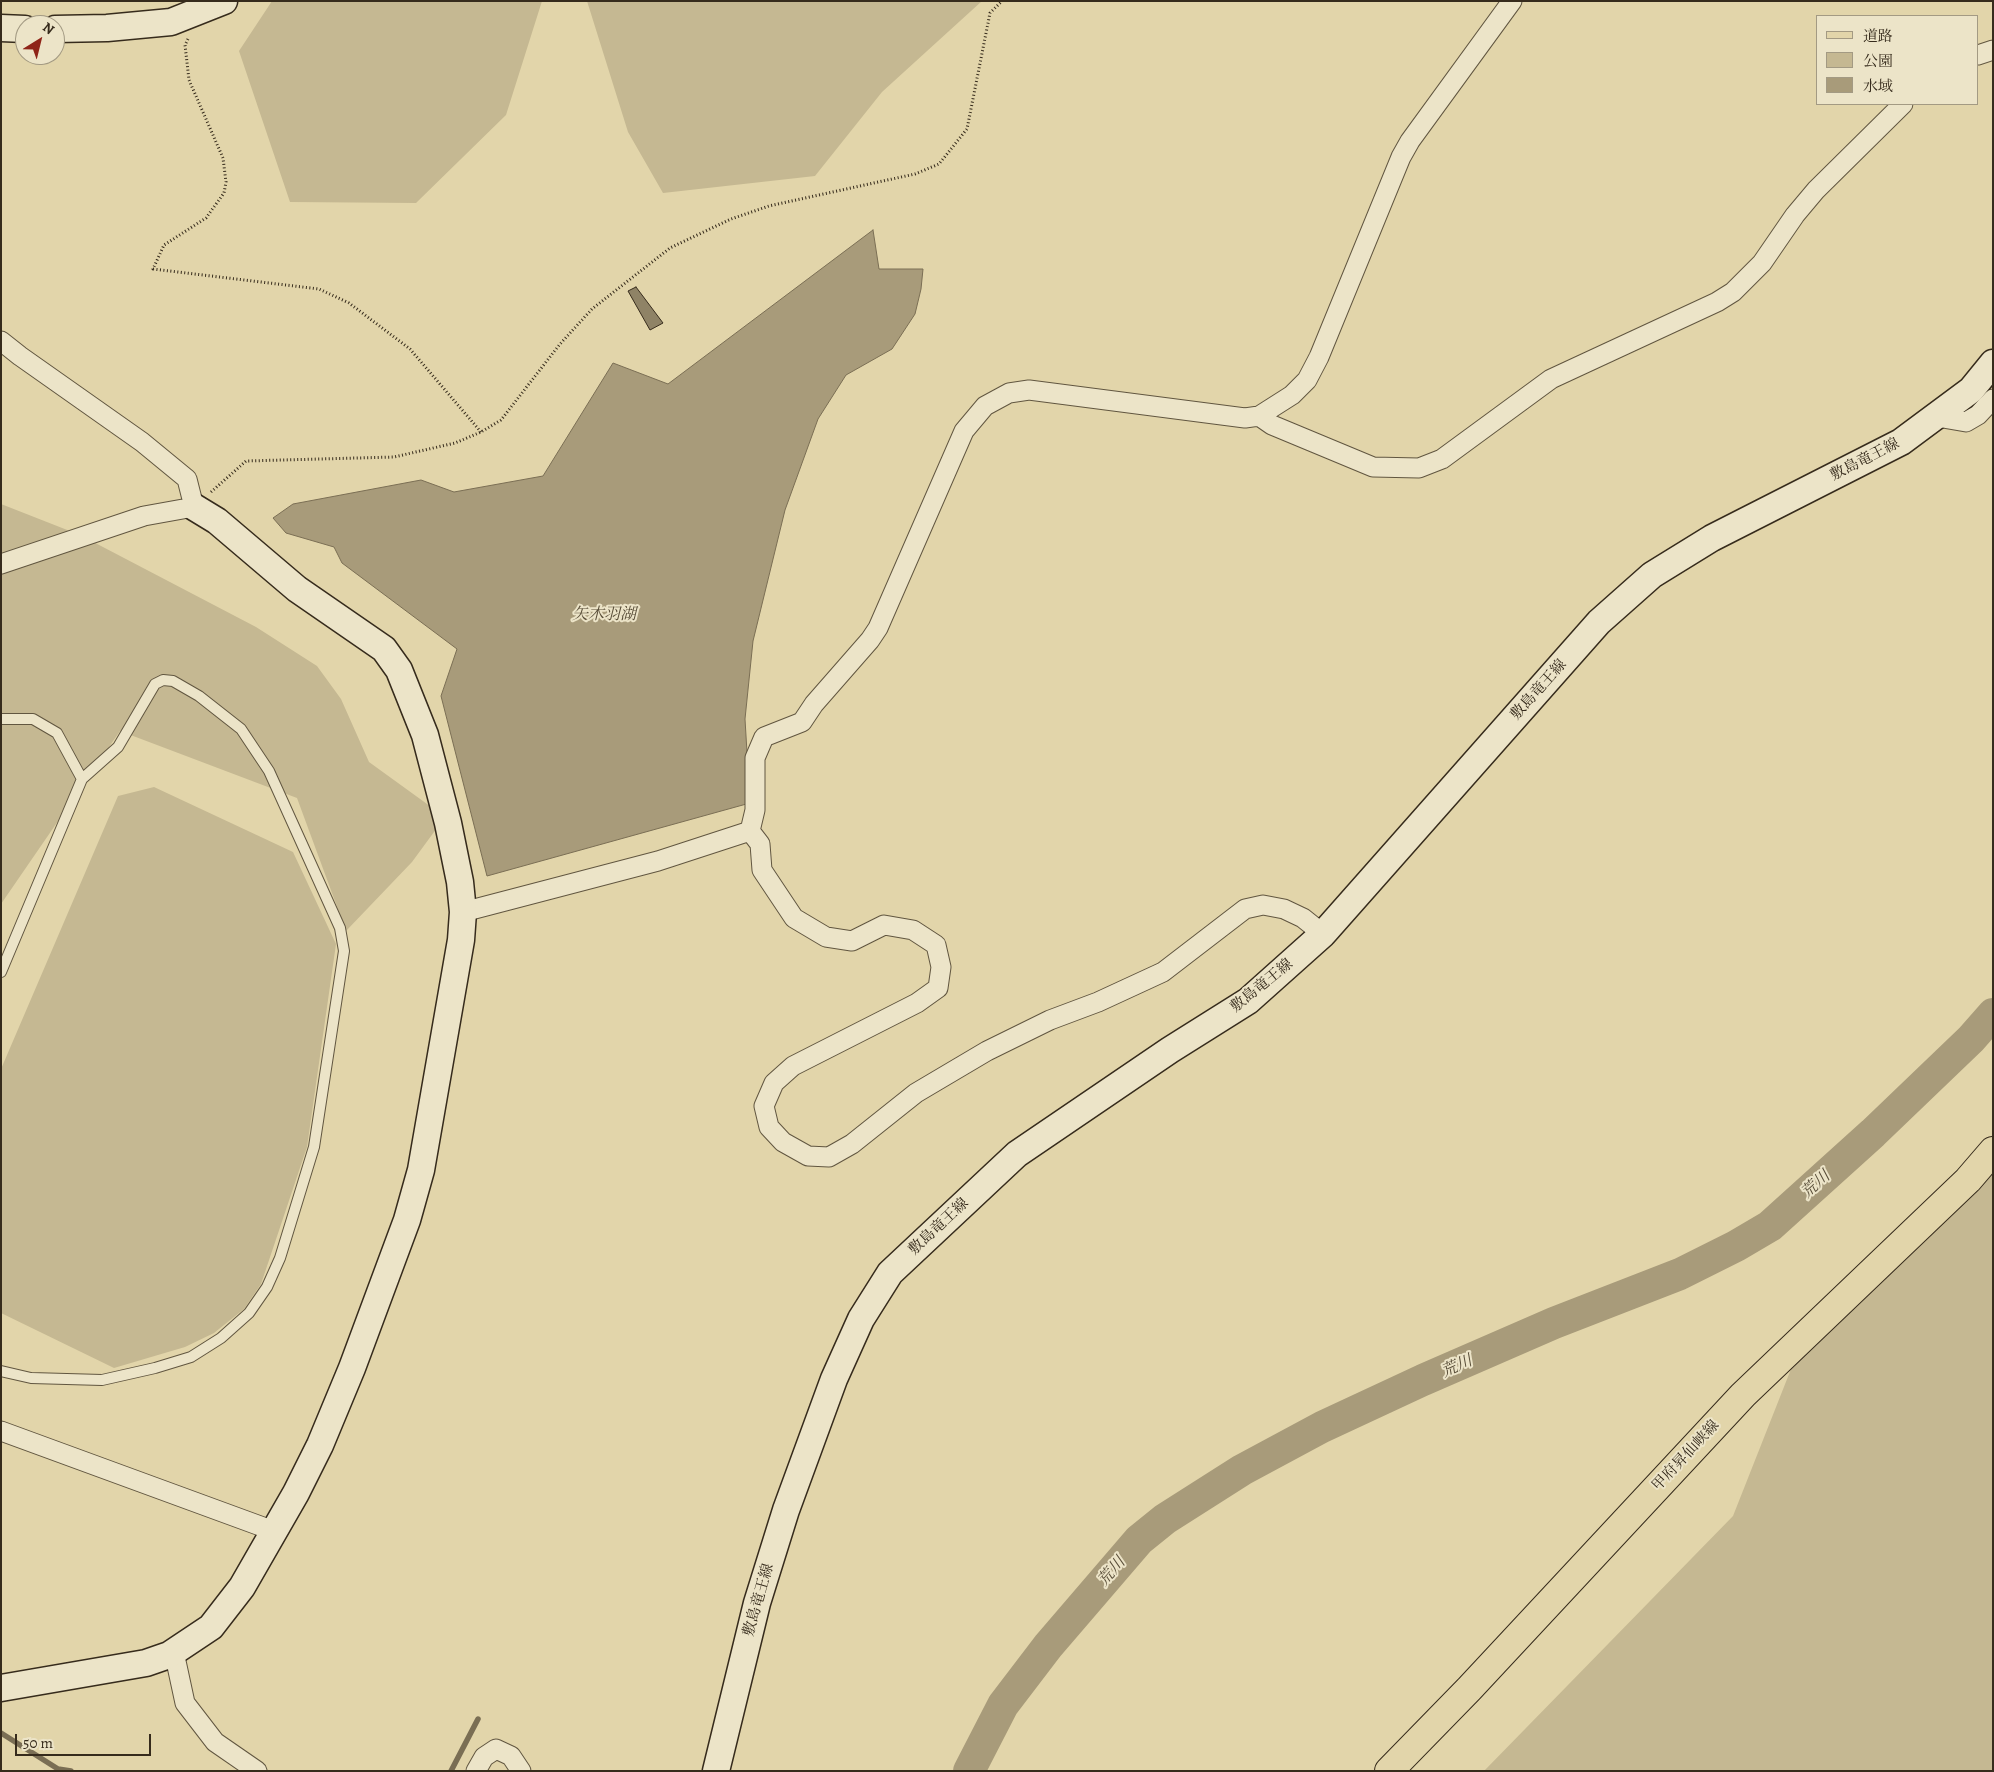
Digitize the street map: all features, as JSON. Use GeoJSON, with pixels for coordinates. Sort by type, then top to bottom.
{"type":"FeatureCollection","features":[{"type":"Feature","properties":{"kind":"main road"},"geometry":{"type":"LineString","coordinates":[[65,29],[108,28],[171,22],[213,6]]}},
{"type":"Feature","properties":{"kind":"main road"},"geometry":{"type":"LineString","coordinates":[[1,28],[15,29]]}},
{"type":"Feature","properties":{"kind":"main road","name":"敷島竜王線"},"geometry":{"type":"LineString","coordinates":[[716,1771],[757,1603],[786,1510],[838,1371],[861,1319],[890,1273],[1017,1154],[1170,1050],[1248,1001],[1323,934],[1599,622],[1652,575],[1712,538],[1901,442],[1971,390],[1993,363]]}},
{"type":"Feature","properties":{"kind":"main road"},"geometry":{"type":"LineString","coordinates":[[1,1688],[146,1663],[174,1652],[211,1627],[225,1612],[242,1587],[296,1493],[331,1419],[356,1359],[415,1196],[461,940],[463,912],[460,882],[448,823],[425,735],[399,670],[384,649],[297,590],[217,521],[194,507]]}},
{"type":"Feature","properties":{"kind":"main road","name":"甲府昇仙峡線"},"geometry":{"type":"LineString","coordinates":[[1389,1771],[1469,1689],[1743,1395],[1968,1180],[1993,1151]]}},
{"type":"Feature","properties":{"kind":"street"},"geometry":{"type":"LineString","coordinates":[[750,831],[755,810],[755,758],[764,737],[802,722],[814,704],[870,640],[878,628],[964,431],[985,406],[1009,393],[1029,390],[1245,418],[1259,416],[1292,395],[1307,380],[1319,357],[1401,157],[1410,141],[1512,1]]}},
{"type":"Feature","properties":{"kind":"street"},"geometry":{"type":"LineString","coordinates":[[1979,55],[1993,50]]}},
{"type":"Feature","properties":{"kind":"street"},"geometry":{"type":"LineString","coordinates":[[1259,416],[1272,425],[1373,467],[1419,468],[1442,458],[1551,379],[1717,302],[1733,292],[1762,263],[1795,215],[1816,190],[1902,105]]}},
{"type":"Feature","properties":{"kind":"street"},"geometry":{"type":"LineString","coordinates":[[1,341],[142,442],[187,479],[194,507],[144,516],[1,564]]}},
{"type":"Feature","properties":{"kind":"street"},"geometry":{"type":"LineString","coordinates":[[1937,417],[1966,422],[1978,415],[1993,399]]}},
{"type":"Feature","properties":{"kind":"street"},"geometry":{"type":"LineString","coordinates":[[463,912],[658,861],[750,831]]}},
{"type":"Feature","properties":{"kind":"street"},"geometry":{"type":"LineString","coordinates":[[750,831],[760,844],[762,870],[794,918],[826,937],[852,940],[884,925],[912,930],[936,944],[941,967],[938,988],[917,1003],[793,1066],[774,1083],[764,1106],[768,1127],[783,1142],[808,1156],[829,1157],[852,1144],[916,1093],[987,1051],[1050,1020],[1098,1002],[1164,972],[1245,909],[1263,905],[1284,909],[1304,918],[1323,934]]}},
{"type":"Feature","properties":{"kind":"street"},"geometry":{"type":"LineString","coordinates":[[1,1431],[274,1531]]}},
{"type":"Feature","properties":{"kind":"street"},"geometry":{"type":"LineString","coordinates":[[174,1652],[185,1703],[215,1742],[257,1771]]}},
{"type":"Feature","properties":{"kind":"street"},"geometry":{"type":"LineString","coordinates":[[476,1771],[484,1757],[496,1749],[511,1756],[521,1771]]}},
{"type":"Feature","properties":{"kind":"lane"},"geometry":{"type":"LineString","coordinates":[[1,972],[82,780],[118,747],[155,684],[163,680],[173,681],[199,696],[241,729],[268,771],[340,928],[344,951],[314,1147],[280,1258],[267,1287],[249,1313],[221,1338],[191,1357],[155,1368],[102,1380],[31,1378],[1,1371]]}},
{"type":"Feature","properties":{"kind":"lane"},"geometry":{"type":"LineString","coordinates":[[1,719],[33,719],[57,733],[82,780]]}},
{"type":"Feature","properties":{"kind":"path"},"geometry":{"type":"LineString","coordinates":[[194,507],[246,461],[394,457],[455,443],[481,432],[501,420],[560,344],[592,309],[670,248],[731,219],[762,209],[915,174],[939,164],[967,129],[990,13],[1002,1]]}},
{"type":"Feature","properties":{"kind":"path"},"geometry":{"type":"LineString","coordinates":[[213,6],[185,45],[189,80],[222,158],[226,182],[224,193],[206,218],[164,244],[153,269],[319,289],[349,302],[410,349],[481,432]]}},
{"type":"Feature","properties":{"kind":"green space"},"geometry":{"type":"Polygon","coordinates":[[[272,1],[542,1],[506,115],[416,203],[290,202],[239,51],[272,1]]]}},
{"type":"Feature","properties":{"kind":"green space"},"geometry":{"type":"Polygon","coordinates":[[[587,1],[982,1],[882,92],[815,176],[663,193],[628,132],[587,1]]]}},
{"type":"Feature","properties":{"kind":"green space"},"geometry":{"type":"Polygon","coordinates":[[[1,504],[80,535],[256,627],[317,666],[341,699],[369,762],[445,817],[412,862],[346,931],[297,798],[120,731],[1,904],[1,504]]]}},
{"type":"Feature","properties":{"kind":"green space"},"geometry":{"type":"Polygon","coordinates":[[[154,787],[293,852],[336,944],[307,1147],[261,1284],[244,1309],[214,1333],[185,1347],[114,1368],[1,1313],[1,1069],[118,796],[154,787]]]}},
{"type":"Feature","properties":{"kind":"green space"},"geometry":{"type":"Polygon","coordinates":[[[1993,1174],[1993,1771],[1484,1771],[1733,1516],[1793,1364],[1993,1174]]]}},
{"type":"Feature","properties":{"kind":"water","name":"矢木羽湖"},"geometry":{"type":"Polygon","coordinates":[[[873,230],[879,269],[923,269],[921,289],[915,314],[892,349],[846,375],[818,419],[785,510],[753,641],[745,719],[750,803],[487,876],[441,696],[457,649],[342,563],[334,547],[286,533],[273,518],[293,504],[421,480],[454,492],[543,476],[613,363],[668,384],[873,230]]]}},
{"type":"Feature","properties":{"kind":"building"},"geometry":{"type":"Polygon","coordinates":[[[636,287],[663,323],[650,330],[628,291],[636,287]]]}},
{"type":"Feature","properties":{"kind":"waterway","name":"荒川"},"geometry":{"type":"LineString","coordinates":[[969,1771],[1003,1705],[1048,1646],[1139,1540],[1165,1519],[1242,1470],[1322,1427],[1423,1380],[1554,1323],[1680,1274],[1736,1246],[1770,1226],[1873,1133],[1971,1039],[1993,1014]]}},
{"type":"Feature","properties":{"kind":"waterway"},"geometry":{"type":"LineString","coordinates":[[451,1771],[478,1719]]}},
{"type":"Feature","properties":{"kind":"waterway"},"geometry":{"type":"LineString","coordinates":[[1,1733],[58,1769],[71,1771]]}}]}
